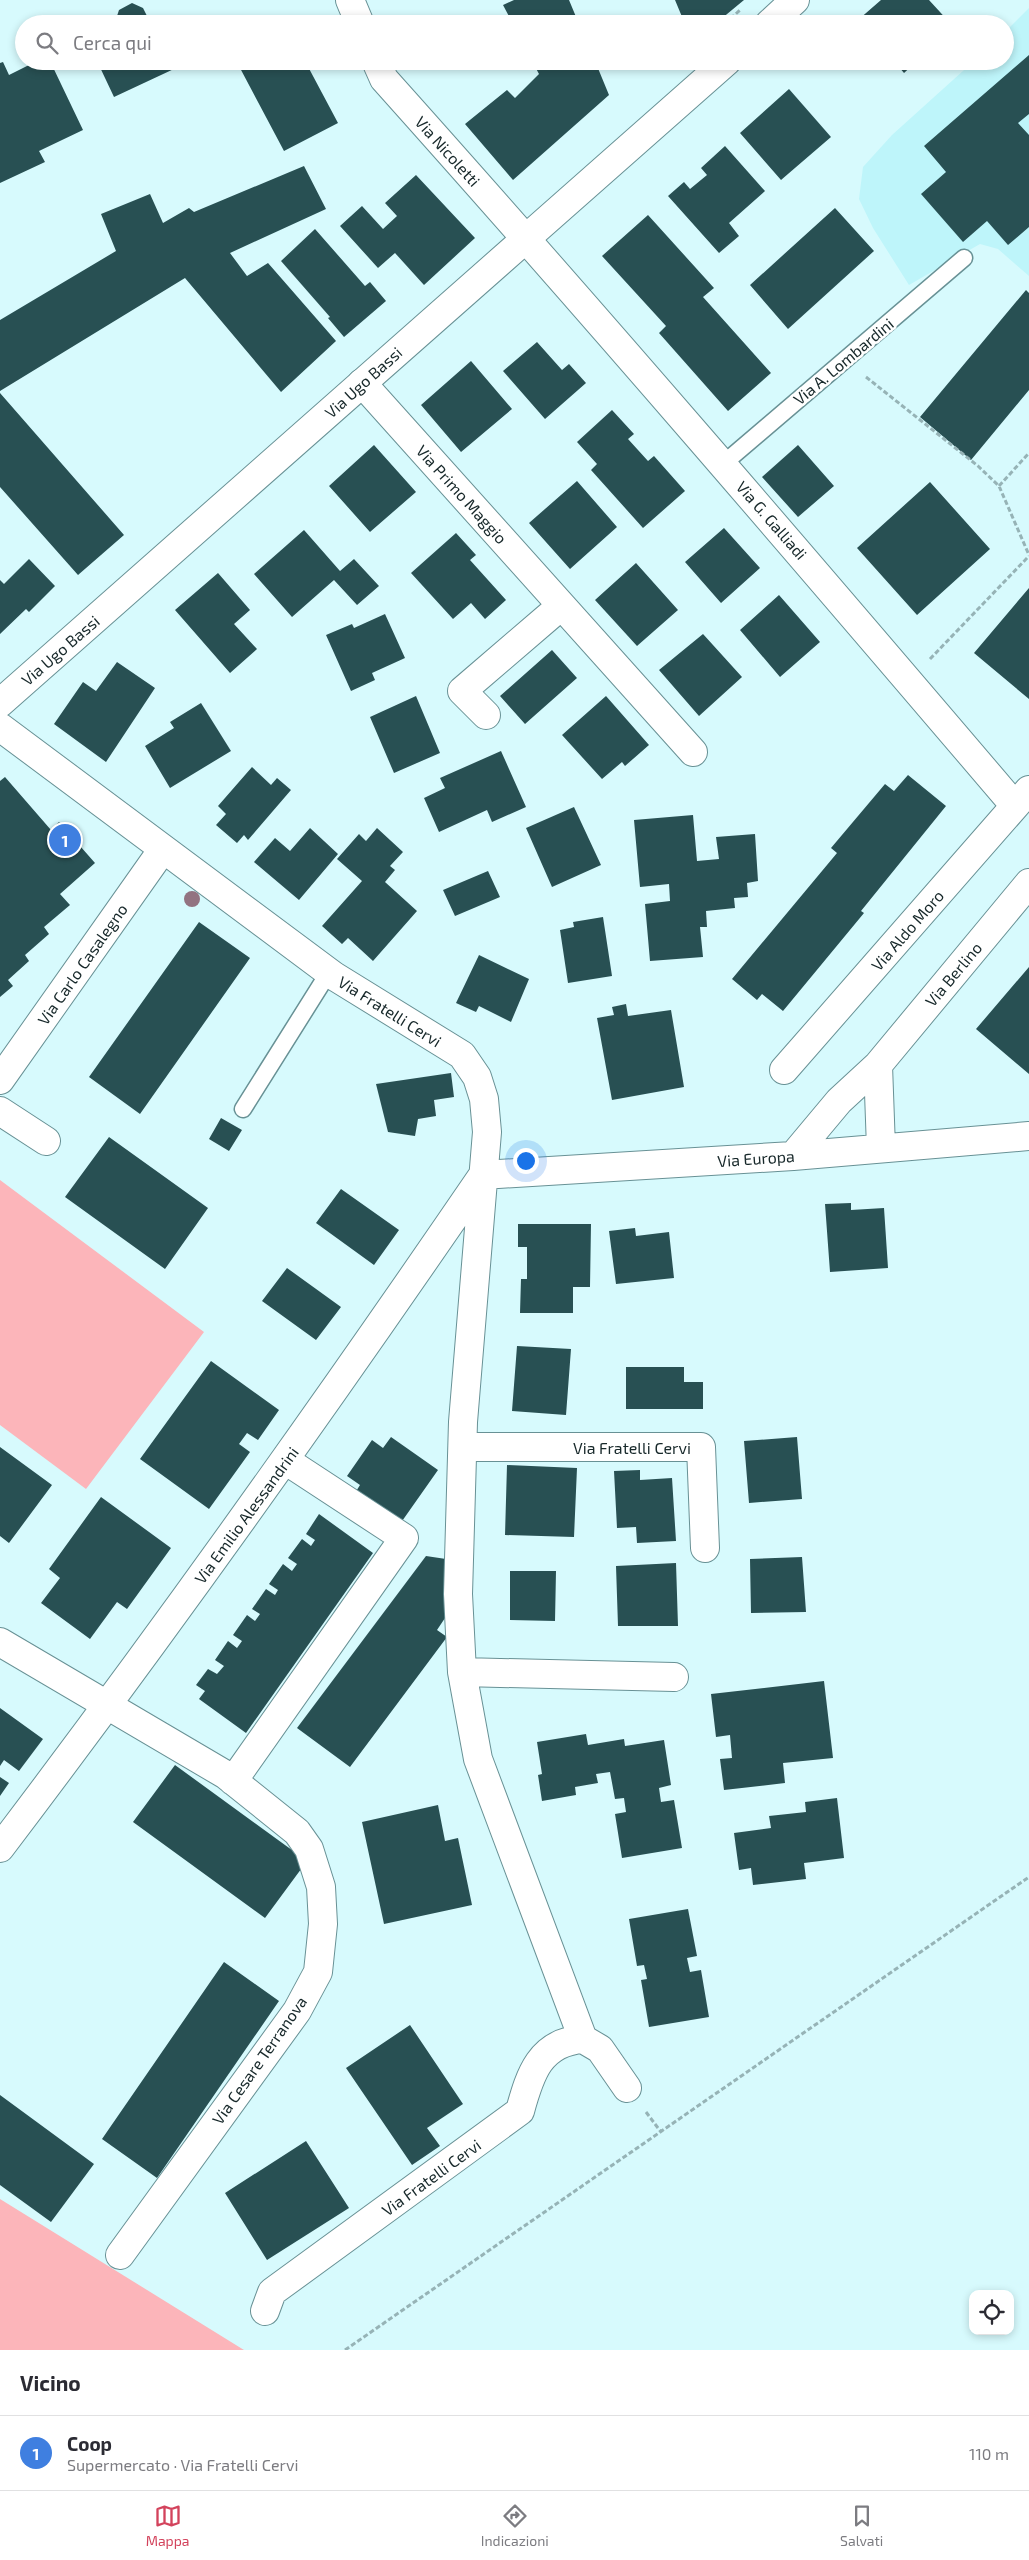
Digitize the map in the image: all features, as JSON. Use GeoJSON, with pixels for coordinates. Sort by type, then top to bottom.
{"type":"FeatureCollection","features":[{"type":"Feature","properties":{"kind":"street"},"geometry":{"type":"LineString","coordinates":[[350,0],[356,15]]}},
{"type":"Feature","properties":{"kind":"street"},"geometry":{"type":"LineString","coordinates":[[779,15],[795,0]]}},
{"type":"Feature","properties":{"kind":"street","name":"Via Nicoletti"},"geometry":{"type":"LineString","coordinates":[[380,70],[384,79],[524,238]]}},
{"type":"Feature","properties":{"kind":"street","name":"Via Ugo Bassi"},"geometry":{"type":"LineString","coordinates":[[0,703],[524,238],[717,70]]}},
{"type":"Feature","properties":{"kind":"street","name":"Via G. Galliadi"},"geometry":{"type":"LineString","coordinates":[[524,238],[723,464],[909,681],[1022,798]]}},
{"type":"Feature","properties":{"kind":"street","name":"Via Primo Maggio"},"geometry":{"type":"LineString","coordinates":[[362,383],[692,752]]}},
{"type":"Feature","properties":{"kind":"street"},"geometry":{"type":"LineString","coordinates":[[486,715],[462,691],[561,606]]}},
{"type":"Feature","properties":{"kind":"street","name":"Via Fratelli Cervi"},"geometry":{"type":"LineString","coordinates":[[0,727],[329,972],[462,1055],[477,1077],[484,1099],[487,1132],[463,1447],[458,1594],[462,1672],[478,1759],[584,2038],[567,2040],[552,2047],[535,2071],[520,2111],[272,2292],[265,2311]]}},
{"type":"Feature","properties":{"kind":"street","name":"Via Aldo Moro"},"geometry":{"type":"LineString","coordinates":[[784,1070],[1022,798]]}},
{"type":"Feature","properties":{"kind":"street","name":"Via Carlo Casalegno"},"geometry":{"type":"LineString","coordinates":[[0,1080],[163,849]]}},
{"type":"Feature","properties":{"kind":"street","name":"Via Berlino"},"geometry":{"type":"LineString","coordinates":[[793,1156],[839,1101],[878,1065],[1029,883]]}},
{"type":"Feature","properties":{"kind":"street"},"geometry":{"type":"LineString","coordinates":[[878,1065],[881,1148]]}},
{"type":"Feature","properties":{"kind":"street"},"geometry":{"type":"LineString","coordinates":[[0,1111],[46,1142]]}},
{"type":"Feature","properties":{"kind":"street","name":"Via Europa"},"geometry":{"type":"LineString","coordinates":[[483,1175],[793,1156],[1029,1136]]}},
{"type":"Feature","properties":{"kind":"street","name":"Via Emilio Alessandrini"},"geometry":{"type":"LineString","coordinates":[[0,1848],[109,1705],[285,1460],[483,1175]]}},
{"type":"Feature","properties":{"kind":"street","name":"Via Fratelli Cervi"},"geometry":{"type":"LineString","coordinates":[[463,1447],[700,1447],[705,1548]]}},
{"type":"Feature","properties":{"kind":"street"},"geometry":{"type":"LineString","coordinates":[[233,1781],[404,1538],[285,1460]]}},
{"type":"Feature","properties":{"kind":"street","name":"Via Cesare Terranova"},"geometry":{"type":"LineString","coordinates":[[0,1642],[109,1705],[233,1781],[296,1832],[309,1850],[321,1887],[323,1924],[318,1972],[296,2011],[120,2256]]}},
{"type":"Feature","properties":{"kind":"street"},"geometry":{"type":"LineString","coordinates":[[462,1672],[674,1677]]}},
{"type":"Feature","properties":{"kind":"street"},"geometry":{"type":"LineString","coordinates":[[584,2038],[600,2049],[627,2088]]}},
{"type":"Feature","properties":{"kind":"lane","name":"Via A. Lombardini"},"geometry":{"type":"LineString","coordinates":[[723,464],[964,258]]}},
{"type":"Feature","properties":{"kind":"lane"},"geometry":{"type":"LineString","coordinates":[[243,1110],[329,972]]}},
{"type":"Feature","properties":{"kind":"path"},"geometry":{"type":"LineString","coordinates":[[844,360],[978,466],[999,486],[1029,555],[909,681]]}},
{"type":"Feature","properties":{"kind":"path"},"geometry":{"type":"LineString","coordinates":[[999,486],[1029,452]]}},
{"type":"Feature","properties":{"kind":"path"},"geometry":{"type":"LineString","coordinates":[[345,2350],[1029,1877]]}},
{"type":"Feature","properties":{"kind":"shaded area"},"geometry":{"type":"Polygon","coordinates":[[[1029,8],[1029,276],[998,249],[980,244],[909,285],[873,228],[859,199],[863,167],[892,135],[964,70],[1014,70],[1014,23],[1029,8]]]}},
{"type":"Feature","properties":{"kind":"shaded area"},"geometry":{"type":"Polygon","coordinates":[[[0,1180],[204,1332],[86,1489],[0,1425],[0,1180]]]}},
{"type":"Feature","properties":{"kind":"shaded area"},"geometry":{"type":"Polygon","coordinates":[[[0,2199],[244,2350],[0,2350],[0,2199]]]}},
{"type":"Feature","properties":{"kind":"building"},"geometry":{"type":"Polygon","coordinates":[[[514,0],[569,0],[575,15],[508,15],[503,5],[514,0]]]}},
{"type":"Feature","properties":{"kind":"building"},"geometry":{"type":"Polygon","coordinates":[[[675,0],[744,0],[726,15],[681,15],[675,0]]]}},
{"type":"Feature","properties":{"kind":"building"},"geometry":{"type":"Polygon","coordinates":[[[881,0],[929,0],[943,15],[864,15],[881,0]]]}},
{"type":"Feature","properties":{"kind":"building"},"geometry":{"type":"Polygon","coordinates":[[[132,3],[143,8],[146,15],[117,15],[119,10],[132,3]]]}},
{"type":"Feature","properties":{"kind":"building"},"geometry":{"type":"Polygon","coordinates":[[[1029,55],[1029,114],[1018,123],[1029,135],[1029,227],[1008,245],[987,221],[963,242],[921,194],[946,172],[924,146],[1014,70],[1029,55]]]}},
{"type":"Feature","properties":{"kind":"building"},"geometry":{"type":"Polygon","coordinates":[[[3,62],[9,75],[19,70],[54,70],[83,130],[39,151],[45,162],[0,183],[0,63],[3,62]]]}},
{"type":"Feature","properties":{"kind":"building"},"geometry":{"type":"Polygon","coordinates":[[[101,70],[172,70],[114,97],[101,70]]]}},
{"type":"Feature","properties":{"kind":"building"},"geometry":{"type":"Polygon","coordinates":[[[241,70],[310,70],[338,123],[284,151],[241,70]]]}},
{"type":"Feature","properties":{"kind":"building"},"geometry":{"type":"Polygon","coordinates":[[[537,70],[599,70],[609,95],[513,180],[465,124],[507,90],[515,98],[539,74],[537,70]]]}},
{"type":"Feature","properties":{"kind":"building"},"geometry":{"type":"Polygon","coordinates":[[[789,89],[831,137],[781,180],[740,133],[789,89]]]}},
{"type":"Feature","properties":{"kind":"building"},"geometry":{"type":"Polygon","coordinates":[[[725,146],[765,191],[729,223],[739,236],[719,253],[668,196],[684,182],[690,189],[707,175],[701,168],[725,146]]]}},
{"type":"Feature","properties":{"kind":"building"},"geometry":{"type":"Polygon","coordinates":[[[304,166],[326,209],[230,253],[247,276],[268,263],[336,341],[281,392],[185,278],[0,391],[0,320],[116,251],[101,214],[150,194],[163,223],[189,208],[194,212],[304,166]]]}},
{"type":"Feature","properties":{"kind":"building"},"geometry":{"type":"Polygon","coordinates":[[[416,175],[475,238],[424,285],[395,253],[378,268],[340,226],[362,206],[383,229],[397,216],[385,203],[416,175]]]}},
{"type":"Feature","properties":{"kind":"building"},"geometry":{"type":"Polygon","coordinates":[[[835,208],[874,251],[788,329],[750,285],[835,208]]]}},
{"type":"Feature","properties":{"kind":"building"},"geometry":{"type":"Polygon","coordinates":[[[648,215],[714,288],[703,297],[771,373],[728,411],[659,333],[666,326],[602,256],[648,215]]]}},
{"type":"Feature","properties":{"kind":"building"},"geometry":{"type":"Polygon","coordinates":[[[315,229],[365,286],[370,282],[386,301],[344,337],[328,318],[330,317],[281,261],[315,229]]]}},
{"type":"Feature","properties":{"kind":"building"},"geometry":{"type":"Polygon","coordinates":[[[1026,290],[1029,293],[1029,390],[971,460],[920,417],[1026,290]]]}},
{"type":"Feature","properties":{"kind":"building"},"geometry":{"type":"Polygon","coordinates":[[[537,342],[562,370],[569,364],[586,383],[545,419],[503,371],[537,342]]]}},
{"type":"Feature","properties":{"kind":"building"},"geometry":{"type":"Polygon","coordinates":[[[471,361],[512,409],[461,452],[421,405],[471,361]]]}},
{"type":"Feature","properties":{"kind":"building"},"geometry":{"type":"Polygon","coordinates":[[[0,393],[124,535],[78,575],[0,487],[0,393]]]}},
{"type":"Feature","properties":{"kind":"building"},"geometry":{"type":"Polygon","coordinates":[[[612,410],[634,434],[628,439],[648,461],[654,456],[685,491],[643,528],[591,470],[597,464],[577,442],[612,410]]]}},
{"type":"Feature","properties":{"kind":"building"},"geometry":{"type":"Polygon","coordinates":[[[374,445],[416,492],[370,532],[329,486],[374,445]]]}},
{"type":"Feature","properties":{"kind":"building"},"geometry":{"type":"Polygon","coordinates":[[[798,445],[834,486],[798,517],[762,477],[798,445]]]}},
{"type":"Feature","properties":{"kind":"building"},"geometry":{"type":"Polygon","coordinates":[[[577,481],[617,527],[570,569],[529,523],[577,481]]]}},
{"type":"Feature","properties":{"kind":"building"},"geometry":{"type":"Polygon","coordinates":[[[930,482],[990,549],[917,615],[857,548],[930,482]]]}},
{"type":"Feature","properties":{"kind":"building"},"geometry":{"type":"Polygon","coordinates":[[[724,528],[760,568],[721,603],[685,562],[724,528]]]}},
{"type":"Feature","properties":{"kind":"building"},"geometry":{"type":"Polygon","coordinates":[[[304,530],[340,571],[354,559],[379,586],[357,605],[334,580],[292,617],[254,574],[304,530]]]}},
{"type":"Feature","properties":{"kind":"building"},"geometry":{"type":"Polygon","coordinates":[[[456,533],[476,555],[470,560],[506,600],[485,619],[471,603],[453,619],[411,573],[456,533]]]}},
{"type":"Feature","properties":{"kind":"building"},"geometry":{"type":"Polygon","coordinates":[[[29,559],[55,586],[29,612],[26,609],[0,634],[0,580],[4,584],[29,559]]]}},
{"type":"Feature","properties":{"kind":"building"},"geometry":{"type":"Polygon","coordinates":[[[636,563],[678,610],[637,646],[595,600],[636,563]]]}},
{"type":"Feature","properties":{"kind":"building"},"geometry":{"type":"Polygon","coordinates":[[[218,573],[250,610],[234,624],[257,649],[230,673],[175,610],[218,573]]]}},
{"type":"Feature","properties":{"kind":"building"},"geometry":{"type":"Polygon","coordinates":[[[1029,588],[1029,699],[974,653],[1029,588]]]}},
{"type":"Feature","properties":{"kind":"building"},"geometry":{"type":"Polygon","coordinates":[[[779,595],[820,642],[780,677],[740,630],[779,595]]]}},
{"type":"Feature","properties":{"kind":"building"},"geometry":{"type":"Polygon","coordinates":[[[385,614],[405,658],[372,673],[375,680],[351,691],[326,635],[352,624],[354,628],[385,614]]]}},
{"type":"Feature","properties":{"kind":"building"},"geometry":{"type":"Polygon","coordinates":[[[703,634],[742,677],[699,716],[659,670],[703,634]]]}},
{"type":"Feature","properties":{"kind":"building"},"geometry":{"type":"Polygon","coordinates":[[[552,650],[577,678],[525,724],[500,696],[552,650]]]}},
{"type":"Feature","properties":{"kind":"building"},"geometry":{"type":"Polygon","coordinates":[[[117,662],[155,688],[106,762],[54,724],[83,682],[96,691],[117,662]]]}},
{"type":"Feature","properties":{"kind":"building"},"geometry":{"type":"Polygon","coordinates":[[[416,696],[440,753],[394,773],[370,717],[416,696]]]}},
{"type":"Feature","properties":{"kind":"building"},"geometry":{"type":"Polygon","coordinates":[[[606,696],[649,745],[625,766],[622,762],[602,779],[562,735],[606,696]]]}},
{"type":"Feature","properties":{"kind":"building"},"geometry":{"type":"Polygon","coordinates":[[[201,703],[231,751],[170,788],[145,746],[174,728],[170,722],[201,703]]]}},
{"type":"Feature","properties":{"kind":"building"},"geometry":{"type":"Polygon","coordinates":[[[501,751],[526,807],[492,822],[487,810],[439,832],[424,798],[445,788],[440,778],[501,751]]]}},
{"type":"Feature","properties":{"kind":"building"},"geometry":{"type":"Polygon","coordinates":[[[252,767],[271,785],[277,778],[291,790],[248,840],[244,835],[237,843],[216,825],[226,814],[218,806],[252,767]]]}},
{"type":"Feature","properties":{"kind":"building"},"geometry":{"type":"Polygon","coordinates":[[[908,775],[946,806],[861,911],[864,913],[783,1011],[762,994],[757,1000],[732,979],[837,853],[831,848],[885,784],[894,791],[908,775]]]}},
{"type":"Feature","properties":{"kind":"building"},"geometry":{"type":"Polygon","coordinates":[[[5,777],[51,830],[59,822],[95,863],[60,894],[70,905],[44,927],[49,934],[25,955],[29,961],[8,980],[13,986],[0,997],[0,781],[5,777]]]}},
{"type":"Feature","properties":{"kind":"building"},"geometry":{"type":"Polygon","coordinates":[[[574,807],[601,865],[552,887],[526,828],[574,807]]]}},
{"type":"Feature","properties":{"kind":"building"},"geometry":{"type":"Polygon","coordinates":[[[693,815],[697,861],[719,859],[716,837],[755,834],[758,881],[747,883],[748,897],[734,898],[735,908],[706,911],[707,927],[700,927],[703,957],[650,961],[645,904],[670,901],[669,884],[640,887],[634,820],[693,815]]]}},
{"type":"Feature","properties":{"kind":"building"},"geometry":{"type":"Polygon","coordinates":[[[310,828],[338,854],[299,900],[254,862],[275,838],[290,851],[310,828]]]}},
{"type":"Feature","properties":{"kind":"building"},"geometry":{"type":"Polygon","coordinates":[[[377,828],[403,852],[390,866],[395,870],[385,882],[417,911],[373,961],[348,938],[342,944],[322,926],[362,881],[337,859],[359,834],[366,841],[377,828]]]}},
{"type":"Feature","properties":{"kind":"building"},"geometry":{"type":"Polygon","coordinates":[[[488,871],[500,897],[455,916],[443,890],[488,871]]]}},
{"type":"Feature","properties":{"kind":"building"},"geometry":{"type":"Polygon","coordinates":[[[603,917],[612,976],[568,983],[560,930],[574,927],[573,922],[603,917]]]}},
{"type":"Feature","properties":{"kind":"building"},"geometry":{"type":"Polygon","coordinates":[[[199,922],[250,958],[140,1114],[89,1077],[199,922]]]}},
{"type":"Feature","properties":{"kind":"building"},"geometry":{"type":"Polygon","coordinates":[[[479,955],[529,979],[511,1022],[479,1006],[476,1012],[456,1003],[479,955]]]}},
{"type":"Feature","properties":{"kind":"building"},"geometry":{"type":"Polygon","coordinates":[[[1029,967],[1029,1074],[976,1029],[1029,967]]]}},
{"type":"Feature","properties":{"kind":"building"},"geometry":{"type":"Polygon","coordinates":[[[626,1004],[628,1016],[671,1010],[684,1087],[612,1100],[597,1018],[614,1015],[612,1007],[626,1004]]]}},
{"type":"Feature","properties":{"kind":"building"},"geometry":{"type":"Polygon","coordinates":[[[451,1073],[454,1097],[434,1100],[436,1116],[418,1119],[415,1136],[388,1132],[376,1084],[451,1073]]]}},
{"type":"Feature","properties":{"kind":"building"},"geometry":{"type":"Polygon","coordinates":[[[221,1118],[242,1130],[229,1151],[209,1139],[221,1118]]]}},
{"type":"Feature","properties":{"kind":"building"},"geometry":{"type":"Polygon","coordinates":[[[109,1137],[208,1208],[165,1269],[65,1197],[109,1137]]]}},
{"type":"Feature","properties":{"kind":"building"},"geometry":{"type":"Polygon","coordinates":[[[341,1189],[399,1230],[374,1265],[316,1223],[341,1189]]]}},
{"type":"Feature","properties":{"kind":"building"},"geometry":{"type":"Polygon","coordinates":[[[851,1203],[851,1210],[884,1208],[888,1268],[830,1272],[825,1204],[851,1203]]]}},
{"type":"Feature","properties":{"kind":"building"},"geometry":{"type":"Polygon","coordinates":[[[518,1224],[591,1224],[590,1287],[573,1287],[573,1313],[520,1313],[521,1279],[527,1279],[527,1247],[518,1247],[518,1224]]]}},
{"type":"Feature","properties":{"kind":"building"},"geometry":{"type":"Polygon","coordinates":[[[635,1228],[636,1236],[669,1232],[674,1278],[616,1284],[609,1231],[635,1228]]]}},
{"type":"Feature","properties":{"kind":"building"},"geometry":{"type":"Polygon","coordinates":[[[287,1268],[341,1307],[316,1340],[262,1301],[287,1268]]]}},
{"type":"Feature","properties":{"kind":"building"},"geometry":{"type":"Polygon","coordinates":[[[517,1346],[571,1349],[566,1415],[512,1411],[517,1346]]]}},
{"type":"Feature","properties":{"kind":"building"},"geometry":{"type":"Polygon","coordinates":[[[211,1361],[279,1410],[258,1440],[247,1433],[239,1444],[250,1452],[209,1509],[140,1459],[211,1361]]]}},
{"type":"Feature","properties":{"kind":"building"},"geometry":{"type":"Polygon","coordinates":[[[626,1367],[684,1367],[684,1382],[703,1382],[703,1409],[626,1409],[626,1367]]]}},
{"type":"Feature","properties":{"kind":"building"},"geometry":{"type":"Polygon","coordinates":[[[391,1437],[438,1470],[400,1524],[355,1493],[360,1485],[347,1476],[372,1440],[383,1448],[391,1437]]]}},
{"type":"Feature","properties":{"kind":"building"},"geometry":{"type":"Polygon","coordinates":[[[797,1437],[802,1499],[749,1503],[744,1441],[797,1437]]]}},
{"type":"Feature","properties":{"kind":"building"},"geometry":{"type":"Polygon","coordinates":[[[0,1447],[52,1485],[9,1543],[0,1536],[0,1447]]]}},
{"type":"Feature","properties":{"kind":"building"},"geometry":{"type":"Polygon","coordinates":[[[507,1465],[577,1468],[574,1537],[505,1535],[507,1465]]]}},
{"type":"Feature","properties":{"kind":"building"},"geometry":{"type":"Polygon","coordinates":[[[640,1470],[640,1480],[672,1478],[676,1541],[637,1543],[636,1527],[617,1528],[614,1471],[640,1470]]]}},
{"type":"Feature","properties":{"kind":"building"},"geometry":{"type":"Polygon","coordinates":[[[101,1497],[171,1548],[127,1609],[117,1602],[90,1639],[41,1603],[60,1578],[49,1569],[101,1497]]]}},
{"type":"Feature","properties":{"kind":"building"},"geometry":{"type":"Polygon","coordinates":[[[319,1514],[373,1553],[246,1733],[199,1699],[205,1691],[196,1685],[208,1669],[217,1674],[224,1666],[215,1660],[228,1641],[237,1648],[242,1641],[233,1635],[247,1615],[255,1621],[260,1614],[252,1609],[266,1589],[275,1595],[278,1590],[269,1584],[283,1564],[292,1571],[297,1564],[288,1558],[302,1539],[311,1546],[315,1540],[306,1534],[319,1514]]]}},
{"type":"Feature","properties":{"kind":"building"},"geometry":{"type":"Polygon","coordinates":[[[426,1556],[446,1559],[445,1618],[437,1630],[447,1637],[350,1767],[297,1728],[426,1556]]]}},
{"type":"Feature","properties":{"kind":"building"},"geometry":{"type":"Polygon","coordinates":[[[802,1557],[806,1612],[751,1613],[750,1559],[802,1557]]]}},
{"type":"Feature","properties":{"kind":"building"},"geometry":{"type":"Polygon","coordinates":[[[676,1563],[678,1626],[618,1626],[616,1566],[676,1563]]]}},
{"type":"Feature","properties":{"kind":"building"},"geometry":{"type":"Polygon","coordinates":[[[510,1571],[556,1571],[555,1621],[510,1620],[510,1571]]]}},
{"type":"Feature","properties":{"kind":"building"},"geometry":{"type":"Polygon","coordinates":[[[824,1681],[833,1758],[783,1763],[785,1783],[724,1790],[720,1759],[732,1758],[730,1735],[716,1737],[711,1694],[824,1681]]]}},
{"type":"Feature","properties":{"kind":"building"},"geometry":{"type":"Polygon","coordinates":[[[0,1708],[43,1739],[19,1771],[4,1760],[0,1766],[0,1708]]]}},
{"type":"Feature","properties":{"kind":"building"},"geometry":{"type":"Polygon","coordinates":[[[586,1734],[588,1745],[624,1739],[625,1746],[664,1740],[671,1785],[659,1788],[661,1802],[674,1800],[682,1848],[622,1858],[615,1814],[626,1812],[624,1798],[615,1799],[610,1772],[596,1774],[598,1783],[575,1787],[576,1795],[542,1801],[538,1775],[542,1774],[537,1742],[586,1734]]]}},
{"type":"Feature","properties":{"kind":"building"},"geometry":{"type":"Polygon","coordinates":[[[175,1765],[307,1861],[265,1918],[133,1822],[175,1765]]]}},
{"type":"Feature","properties":{"kind":"building"},"geometry":{"type":"Polygon","coordinates":[[[0,1777],[9,1783],[0,1796],[0,1777]]]}},
{"type":"Feature","properties":{"kind":"building"},"geometry":{"type":"Polygon","coordinates":[[[837,1798],[844,1858],[804,1863],[806,1879],[753,1885],[751,1868],[739,1870],[734,1833],[771,1828],[769,1816],[806,1812],[805,1802],[837,1798]]]}},
{"type":"Feature","properties":{"kind":"building"},"geometry":{"type":"Polygon","coordinates":[[[438,1805],[445,1841],[458,1838],[472,1905],[384,1924],[362,1822],[438,1805]]]}},
{"type":"Feature","properties":{"kind":"building"},"geometry":{"type":"Polygon","coordinates":[[[688,1909],[697,1956],[687,1958],[690,1972],[701,1970],[709,2017],[649,2027],[641,1980],[647,1979],[644,1965],[637,1966],[629,1919],[688,1909]]]}},
{"type":"Feature","properties":{"kind":"building"},"geometry":{"type":"Polygon","coordinates":[[[224,1962],[279,2001],[157,2178],[102,2139],[224,1962]]]}},
{"type":"Feature","properties":{"kind":"building"},"geometry":{"type":"Polygon","coordinates":[[[410,2025],[463,2104],[427,2128],[440,2146],[412,2165],[346,2068],[410,2025]]]}},
{"type":"Feature","properties":{"kind":"building"},"geometry":{"type":"Polygon","coordinates":[[[0,2095],[94,2164],[51,2222],[0,2185],[0,2095]]]}},
{"type":"Feature","properties":{"kind":"building"},"geometry":{"type":"Polygon","coordinates":[[[306,2141],[349,2208],[267,2260],[225,2193],[306,2141]]]}},
{"type":"Feature","properties":{"kind":"place","name":"Coop"},"geometry":{"type":"Point","coordinates":[65,840]}}]}
